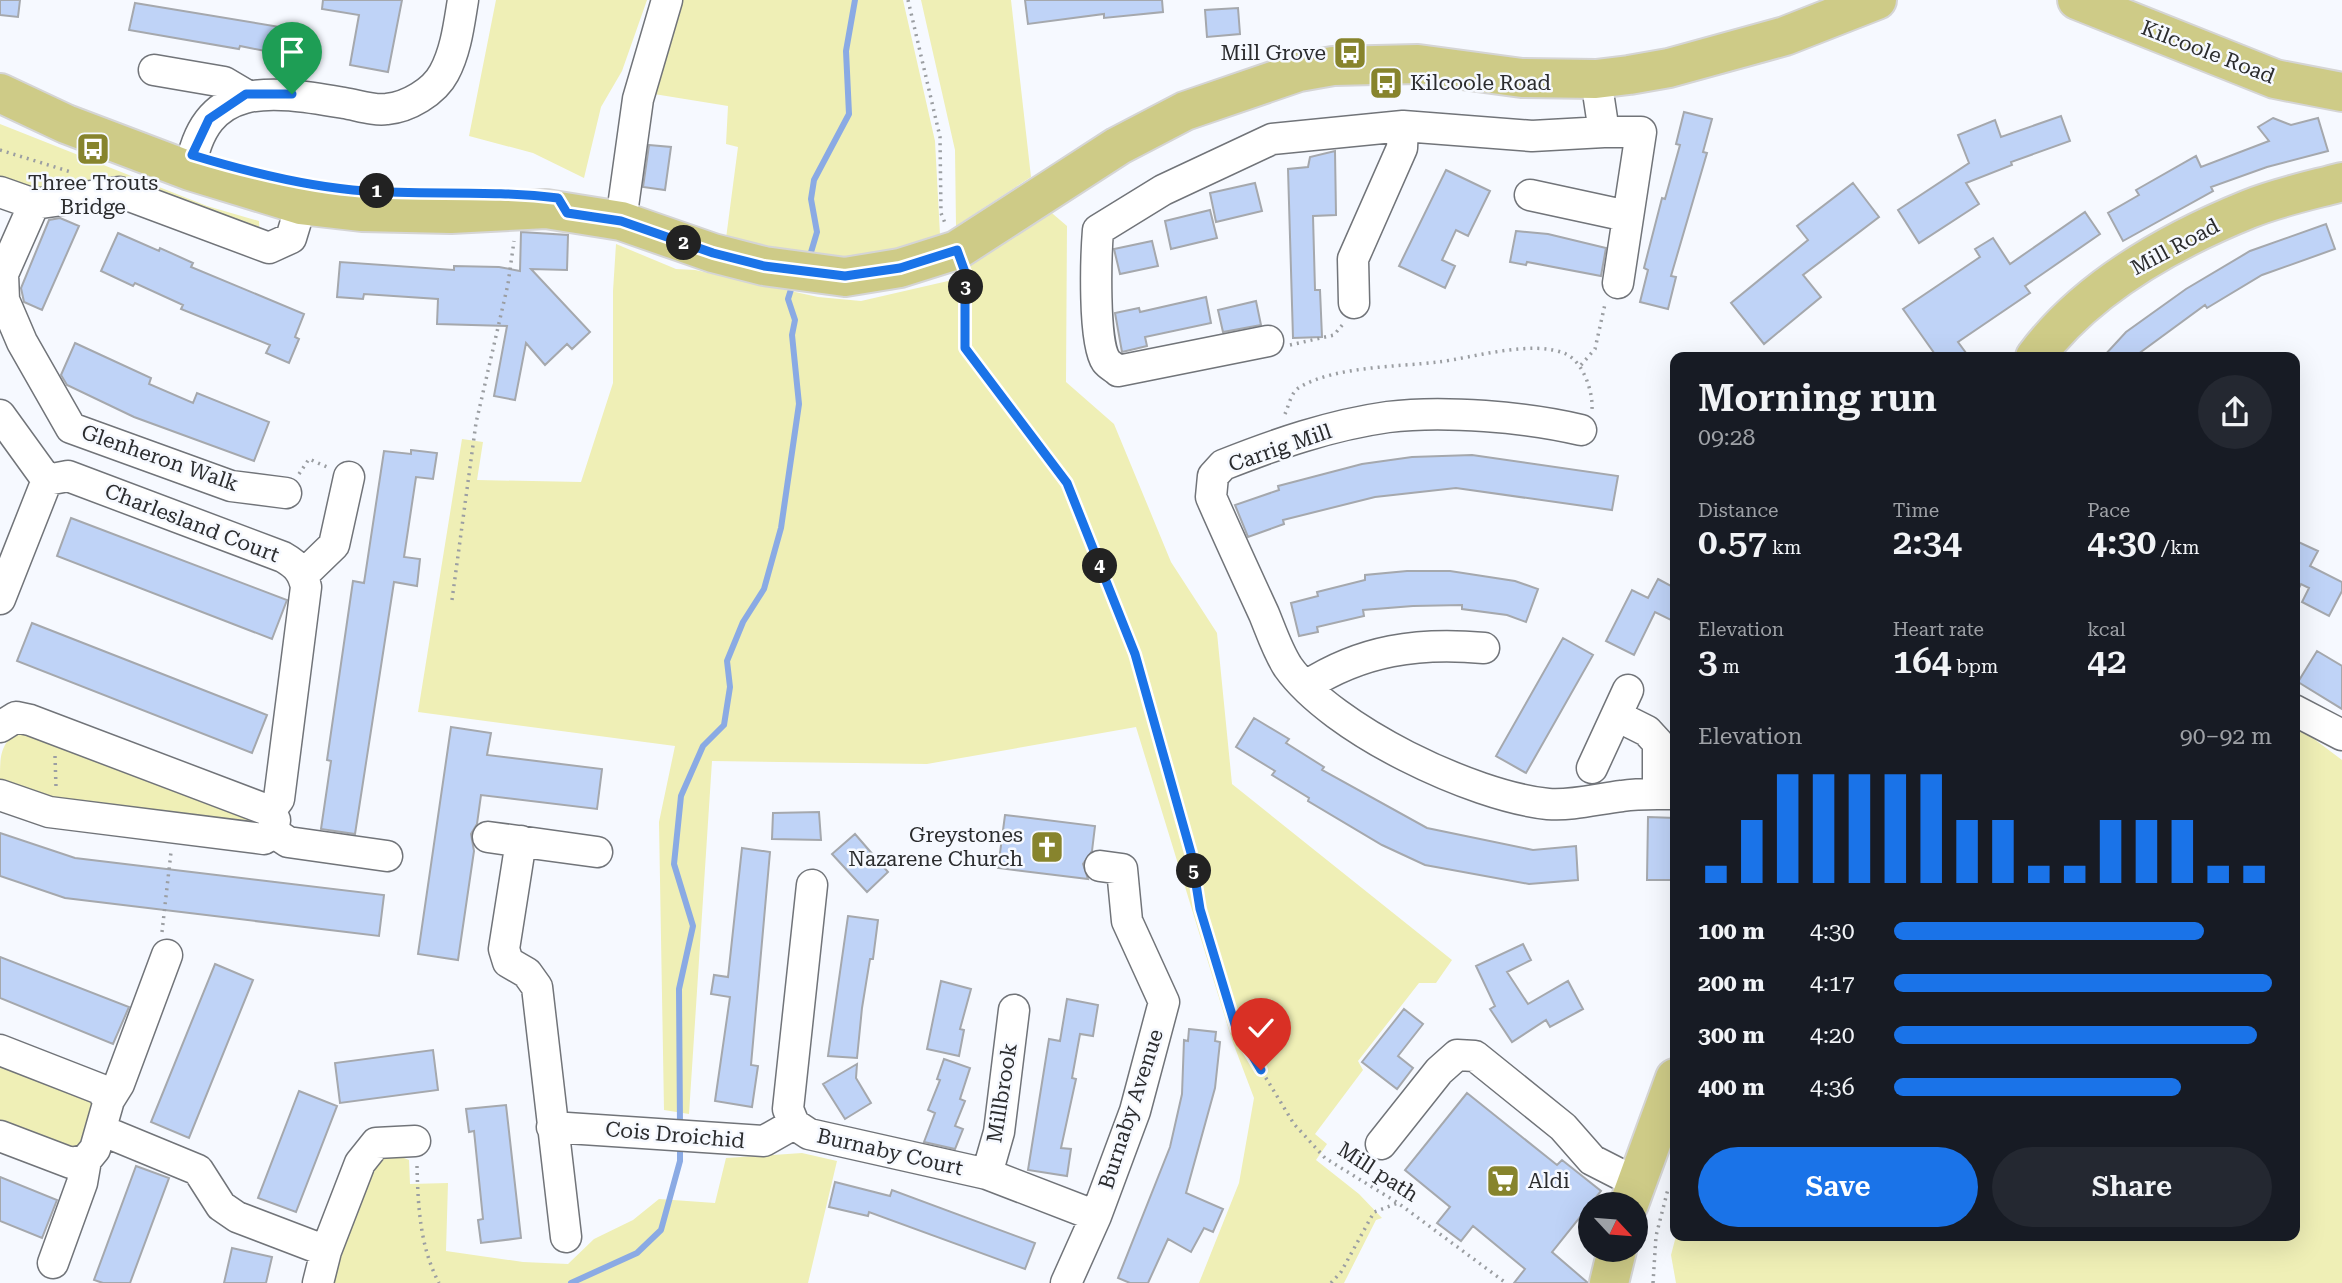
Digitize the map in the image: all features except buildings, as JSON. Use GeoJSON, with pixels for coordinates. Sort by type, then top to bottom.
{"type":"FeatureCollection","features":[{"type":"Feature","properties":{"kind":"main road"},"geometry":{"type":"LineString","coordinates":[[0,93],[66,124],[190,171],[301,205],[362,212],[451,214],[546,209],[621,221],[713,253],[764,266],[845,276],[900,268],[957,250],[1118,146],[1185,111],[1299,72],[1334,66],[1418,64],[1522,78],[1596,79],[1669,68],[1785,36],[1877,0]]}},
{"type":"Feature","properties":{"kind":"main road","name":"Kilcoole Road"},"geometry":{"type":"LineString","coordinates":[[2077,0],[2275,79],[2342,92]]}},
{"type":"Feature","properties":{"kind":"main road","name":"Mill Road"},"geometry":{"type":"LineString","coordinates":[[2040,352],[2098,293],[2136,265],[2251,208],[2342,182]]}},
{"type":"Feature","properties":{"kind":"main road"},"geometry":{"type":"LineString","coordinates":[[1645,1190],[1670,1097]]}},
{"type":"Feature","properties":{"kind":"main road"},"geometry":{"type":"LineString","coordinates":[[1609,1283],[1614,1262]]}},
{"type":"Feature","properties":{"kind":"street"},"geometry":{"type":"LineString","coordinates":[[154,70],[224,82],[246,94],[292,94],[386,110],[423,96],[444,74],[456,38],[463,0]]}},
{"type":"Feature","properties":{"kind":"street"},"geometry":{"type":"LineString","coordinates":[[621,221],[638,99],[667,0]]}},
{"type":"Feature","properties":{"kind":"street"},"geometry":{"type":"LineString","coordinates":[[1596,79],[1604,132]]}},
{"type":"Feature","properties":{"kind":"street"},"geometry":{"type":"LineString","coordinates":[[190,171],[192,155],[209,119],[246,94]]}},
{"type":"Feature","properties":{"kind":"street"},"geometry":{"type":"LineString","coordinates":[[1354,303],[1353,260],[1402,148],[1403,126]]}},
{"type":"Feature","properties":{"kind":"street"},"geometry":{"type":"LineString","coordinates":[[1268,341],[1118,371],[1105,359],[1098,319],[1095,262],[1098,230],[1163,190],[1272,139],[1403,126],[1532,136],[1641,132],[1618,283]]}},
{"type":"Feature","properties":{"kind":"street"},"geometry":{"type":"LineString","coordinates":[[0,192],[34,204],[119,192],[269,248],[291,238],[301,205]]}},
{"type":"Feature","properties":{"kind":"street"},"geometry":{"type":"LineString","coordinates":[[1530,195],[1627,216]]}},
{"type":"Feature","properties":{"kind":"street","name":"Glenheron Walk"},"geometry":{"type":"LineString","coordinates":[[34,204],[3,274],[4,300],[22,342],[71,428],[231,486],[286,493]]}},
{"type":"Feature","properties":{"kind":"street"},"geometry":{"type":"LineString","coordinates":[[0,415],[47,480],[0,599]]}},
{"type":"Feature","properties":{"kind":"street","name":"Carrig Mill"},"geometry":{"type":"LineString","coordinates":[[1581,430],[1518,419],[1390,417],[1321,430],[1223,465],[1213,477],[1211,497],[1288,666],[1350,723],[1409,758],[1496,793],[1548,804],[1666,794],[1658,743],[1623,703],[1592,768]]}},
{"type":"Feature","properties":{"kind":"street","name":"Charlesland Court"},"geometry":{"type":"LineString","coordinates":[[47,480],[68,476],[283,557],[303,575],[306,587],[279,799],[271,822]]}},
{"type":"Feature","properties":{"kind":"street"},"geometry":{"type":"LineString","coordinates":[[303,575],[334,545],[349,477]]}},
{"type":"Feature","properties":{"kind":"street"},"geometry":{"type":"LineString","coordinates":[[1306,685],[1345,662],[1379,653],[1429,646],[1484,649]]}},
{"type":"Feature","properties":{"kind":"street"},"geometry":{"type":"LineString","coordinates":[[2300,713],[2342,735]]}},
{"type":"Feature","properties":{"kind":"street"},"geometry":{"type":"LineString","coordinates":[[0,727],[16,717],[30,720],[271,822],[288,842],[387,856]]}},
{"type":"Feature","properties":{"kind":"street"},"geometry":{"type":"LineString","coordinates":[[0,795],[50,812],[264,839],[271,822]]}},
{"type":"Feature","properties":{"kind":"street"},"geometry":{"type":"LineString","coordinates":[[488,837],[597,852]]}},
{"type":"Feature","properties":{"kind":"street"},"geometry":{"type":"LineString","coordinates":[[521,841],[504,949],[508,962],[527,973],[537,987],[566,1237]]}},
{"type":"Feature","properties":{"kind":"street","name":"Burnaby Avenue"},"geometry":{"type":"LineString","coordinates":[[1066,1283],[1096,1216],[1135,1111],[1164,1002],[1127,920],[1122,869],[1100,866]]}},
{"type":"Feature","properties":{"kind":"street","name":"Burnaby Court"},"geometry":{"type":"LineString","coordinates":[[812,885],[788,1110],[794,1124],[809,1134],[987,1174],[1096,1216]]}},
{"type":"Feature","properties":{"kind":"street"},"geometry":{"type":"LineString","coordinates":[[53,1264],[82,1183],[86,1160],[95,1149],[109,1100],[119,1084],[167,955]]}},
{"type":"Feature","properties":{"kind":"street","name":"Millbrook"},"geometry":{"type":"LineString","coordinates":[[987,1174],[999,1132],[1014,1010]]}},
{"type":"Feature","properties":{"kind":"street"},"geometry":{"type":"LineString","coordinates":[[0,1050],[100,1088],[109,1100]]}},
{"type":"Feature","properties":{"kind":"street"},"geometry":{"type":"LineString","coordinates":[[1381,1144],[1439,1070],[1457,1055],[1475,1056],[1563,1127],[1592,1160],[1645,1190]]}},
{"type":"Feature","properties":{"kind":"street","name":"Cois Droichid"},"geometry":{"type":"LineString","coordinates":[[552,1127],[764,1141],[794,1124]]}},
{"type":"Feature","properties":{"kind":"street"},"geometry":{"type":"LineString","coordinates":[[102,1130],[198,1170],[220,1206],[237,1217],[326,1251]]}},
{"type":"Feature","properties":{"kind":"street"},"geometry":{"type":"LineString","coordinates":[[0,1136],[71,1163],[86,1160]]}},
{"type":"Feature","properties":{"kind":"street"},"geometry":{"type":"LineString","coordinates":[[318,1283],[326,1251],[360,1163],[376,1143],[415,1141]]}},
{"type":"Feature","properties":{"kind":"path","name":"Mill path"},"geometry":{"type":"LineString","coordinates":[[908,0],[940,137],[940,213],[965,272],[965,348],[1067,483],[1135,654],[1191,853],[1200,909],[1236,1028],[1294,1124],[1325,1158],[1398,1203],[1506,1283]]}},
{"type":"Feature","properties":{"kind":"path"},"geometry":{"type":"LineString","coordinates":[[0,149],[79,174],[81,197]]}},
{"type":"Feature","properties":{"kind":"path"},"geometry":{"type":"LineString","coordinates":[[452,600],[476,423],[508,284],[519,211]]}},
{"type":"Feature","properties":{"kind":"path"},"geometry":{"type":"LineString","coordinates":[[1581,365],[1595,349],[1607,296],[1618,283]]}},
{"type":"Feature","properties":{"kind":"path"},"geometry":{"type":"LineString","coordinates":[[1268,341],[1286,345],[1334,335],[1354,303]]}},
{"type":"Feature","properties":{"kind":"path"},"geometry":{"type":"LineString","coordinates":[[1281,444],[1284,419],[1291,397],[1298,387],[1349,372],[1442,362],[1468,355],[1548,349],[1566,354],[1581,365],[1593,402],[1591,430],[1581,430]]}},
{"type":"Feature","properties":{"kind":"path"},"geometry":{"type":"LineString","coordinates":[[286,493],[309,459],[349,477]]}},
{"type":"Feature","properties":{"kind":"path"},"geometry":{"type":"LineString","coordinates":[[55,752],[56,789]]}},
{"type":"Feature","properties":{"kind":"path"},"geometry":{"type":"LineString","coordinates":[[415,1141],[418,1207],[427,1259],[439,1283]]}},
{"type":"Feature","properties":{"kind":"path"},"geometry":{"type":"LineString","coordinates":[[1645,1190],[1656,1236],[1653,1283]]}},
{"type":"Feature","properties":{"kind":"path"},"geometry":{"type":"LineString","coordinates":[[1331,1283],[1341,1272],[1374,1212],[1398,1203]]}},
{"type":"Feature","properties":{"kind":"green space"},"geometry":{"type":"Polygon","coordinates":[[[496,0],[647,0],[622,71],[601,107],[584,178],[533,153],[469,136],[496,0]]]}},
{"type":"Feature","properties":{"kind":"green space"},"geometry":{"type":"Polygon","coordinates":[[[676,0],[903,0],[935,141],[940,235],[884,262],[725,246],[738,147],[726,144],[728,106],[654,94],[676,0]]]}},
{"type":"Feature","properties":{"kind":"green space"},"geometry":{"type":"Polygon","coordinates":[[[921,0],[1011,0],[1031,177],[956,226],[955,150],[921,0]]]}},
{"type":"Feature","properties":{"kind":"green space"},"geometry":{"type":"Polygon","coordinates":[[[0,124],[207,206],[259,221],[260,238],[116,187],[50,195],[0,187],[0,124]]]}},
{"type":"Feature","properties":{"kind":"green space"},"geometry":{"type":"Polygon","coordinates":[[[1046,208],[1067,226],[1066,382],[1114,424],[1171,562],[1217,633],[1232,784],[1452,960],[1436,983],[1419,983],[1358,1061],[1363,1070],[1315,1134],[1327,1144],[1316,1160],[1359,1194],[1382,1218],[1376,1220],[1344,1283],[1199,1283],[1239,1183],[1254,1098],[1232,1040],[1136,727],[927,764],[712,761],[689,1114],[664,1110],[659,822],[675,746],[418,712],[462,439],[483,442],[477,480],[581,482],[613,383],[616,244],[676,269],[695,270],[818,297],[861,301],[948,281],[1046,208]]]}},
{"type":"Feature","properties":{"kind":"green space"},"geometry":{"type":"Polygon","coordinates":[[[2300,728],[2342,760],[2342,1283],[1676,1283],[1671,1255],[1675,1241],[2300,1241],[2300,728]]]}},
{"type":"Feature","properties":{"kind":"green space"},"geometry":{"type":"Polygon","coordinates":[[[21,729],[257,817],[262,825],[37,798],[0,781],[0,764],[5,745],[21,729]]]}},
{"type":"Feature","properties":{"kind":"green space"},"geometry":{"type":"Polygon","coordinates":[[[0,1061],[99,1104],[77,1154],[0,1126],[0,1061]]]}},
{"type":"Feature","properties":{"kind":"green space"},"geometry":{"type":"Polygon","coordinates":[[[389,1152],[409,1160],[410,1184],[448,1183],[446,1251],[523,1262],[568,1264],[594,1239],[633,1220],[659,1199],[715,1203],[726,1158],[802,1153],[837,1161],[808,1283],[327,1283],[366,1174],[389,1152]]]}},
{"type":"Feature","properties":{"kind":"waterway"},"geometry":{"type":"LineString","coordinates":[[809,259],[817,232],[811,199],[814,180],[849,114],[846,51],[855,0]]}},
{"type":"Feature","properties":{"kind":"waterway"},"geometry":{"type":"LineString","coordinates":[[680,1126],[679,989],[693,926],[674,864],[681,796],[703,746],[724,725],[730,687],[727,661],[743,622],[764,589],[781,528],[799,404],[792,335],[795,320],[788,299],[793,283]]}},
{"type":"Feature","properties":{"kind":"waterway"},"geometry":{"type":"LineString","coordinates":[[571,1283],[637,1253],[661,1230],[680,1161],[680,1144]]}},
{"type":"Feature","properties":{"kind":"place","name":"Mill Grove"},"geometry":{"type":"Point","coordinates":[1350,53]}},
{"type":"Feature","properties":{"kind":"place","name":"Kilcoole Road"},"geometry":{"type":"Point","coordinates":[1386,83]}},
{"type":"Feature","properties":{"kind":"place","name":"Three Trouts Bridge"},"geometry":{"type":"Point","coordinates":[93,149]}},
{"type":"Feature","properties":{"kind":"place","name":"Greystones Nazarene Church"},"geometry":{"type":"Point","coordinates":[1047,847]}},
{"type":"Feature","properties":{"kind":"place","name":"Aldi"},"geometry":{"type":"Point","coordinates":[1503,1181]}},
{"type":"Feature","properties":{"kind":"route"},"geometry":{"type":"LineString","coordinates":[[292,94],[246,94],[209,119],[192,155],[226,166],[307,184],[365,191],[503,191],[558,198],[567,213],[621,221],[713,253],[764,266],[845,276],[869,275],[957,250],[965,272],[965,348],[1067,483],[1135,654],[1191,853],[1200,909],[1236,1028],[1261,1070]]}}]}
